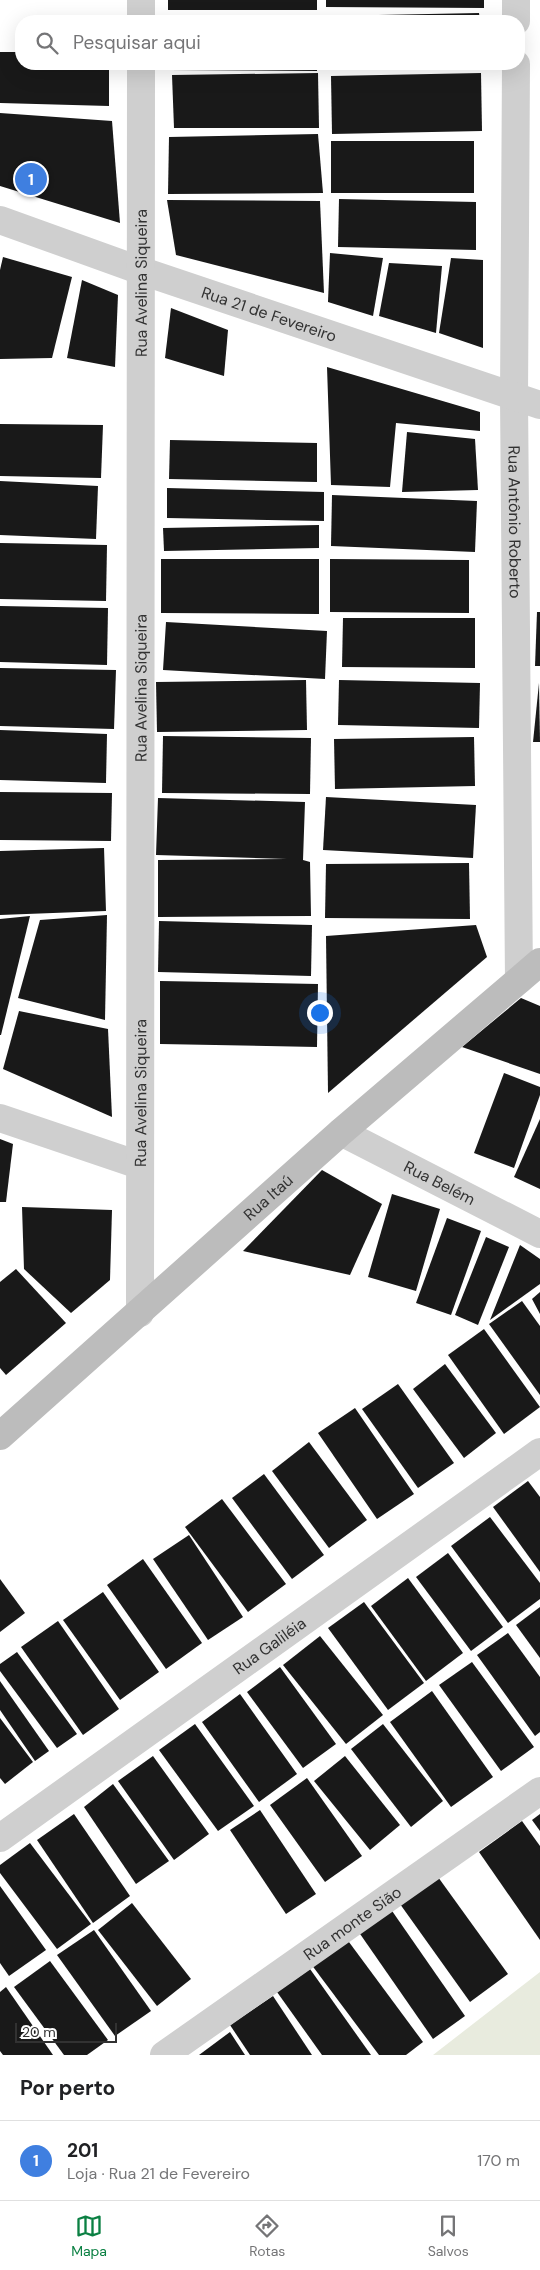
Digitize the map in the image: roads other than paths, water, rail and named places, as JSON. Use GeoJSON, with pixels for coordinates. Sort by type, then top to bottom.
{"type":"FeatureCollection","features":[{"type":"Feature","properties":{"kind":"street"},"geometry":{"type":"LineString","coordinates":[[141,15],[142,0]]}},
{"type":"Feature","properties":{"kind":"street"},"geometry":{"type":"LineString","coordinates":[[516,0],[516,15]]}},
{"type":"Feature","properties":{"kind":"street","name":"Rua Avelina Siqueira"},"geometry":{"type":"LineString","coordinates":[[140,1313],[139,270],[141,70]]}},
{"type":"Feature","properties":{"kind":"street","name":"Rua Antônio Roberto"},"geometry":{"type":"LineString","coordinates":[[516,70],[514,397],[519,980]]}},
{"type":"Feature","properties":{"kind":"street","name":"Rua 21 de Fevereiro"},"geometry":{"type":"LineString","coordinates":[[0,220],[139,270],[540,405]]}},
{"type":"Feature","properties":{"kind":"street","name":"Rua Itaú"},"geometry":{"type":"LineString","coordinates":[[0,1436],[341,1132],[540,962]]}},
{"type":"Feature","properties":{"kind":"street"},"geometry":{"type":"LineString","coordinates":[[0,1118],[139,1166]]}},
{"type":"Feature","properties":{"kind":"street","name":"Rua Belém"},"geometry":{"type":"LineString","coordinates":[[341,1132],[540,1234]]}},
{"type":"Feature","properties":{"kind":"street","name":"Rua Galiléia"},"geometry":{"type":"LineString","coordinates":[[0,1838],[540,1452]]}},
{"type":"Feature","properties":{"kind":"street","name":"Rua monte Sião"},"geometry":{"type":"LineString","coordinates":[[164,2055],[540,1791]]}},
{"type":"Feature","properties":{"kind":"place","name":"201"},"geometry":{"type":"Point","coordinates":[31,179]}}]}
